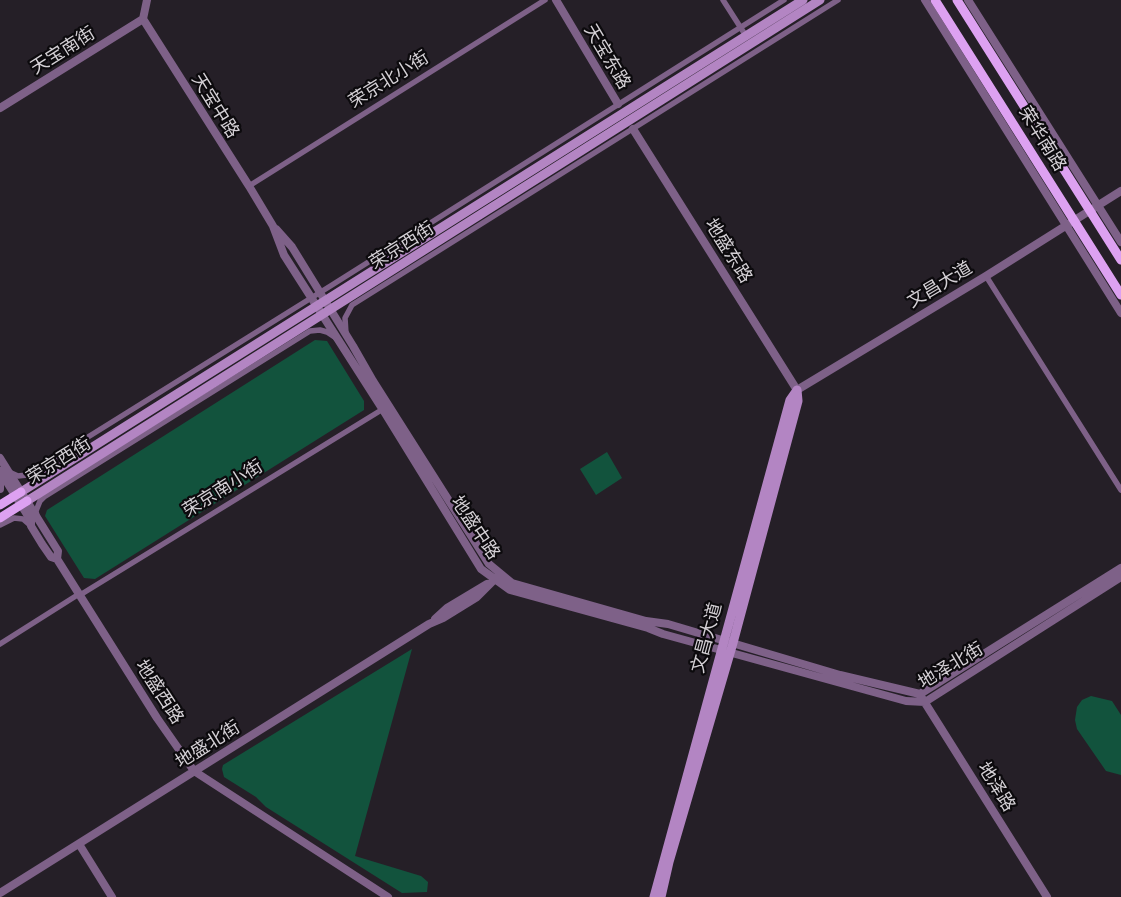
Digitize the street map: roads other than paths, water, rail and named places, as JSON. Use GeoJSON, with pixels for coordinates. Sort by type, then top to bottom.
{"type":"FeatureCollection","features":[{"type":"Feature","properties":{"kind":"main road","name":"荣京西街"},"geometry":{"type":"LineString","coordinates":[[0,505],[317,306],[323,297],[802,0]]}},
{"type":"Feature","properties":{"kind":"main road","name":"荣京西街"},"geometry":{"type":"LineString","coordinates":[[0,518],[820,0]]}},
{"type":"Feature","properties":{"kind":"main road","name":"荣华南路"},"geometry":{"type":"LineString","coordinates":[[935,0],[1022,139],[1070,223],[1121,295]]}},
{"type":"Feature","properties":{"kind":"main road","name":"荣华南路"},"geometry":{"type":"LineString","coordinates":[[957,0],[1121,260]]}},
{"type":"Feature","properties":{"kind":"main road","name":"文昌大道"},"geometry":{"type":"LineString","coordinates":[[654,897],[798,401],[797,390]]}},
{"type":"Feature","properties":{"kind":"main road","name":"文昌大道"},"geometry":{"type":"LineString","coordinates":[[661,897],[727,646]]}},
{"type":"Feature","properties":{"kind":"street"},"geometry":{"type":"LineString","coordinates":[[142,19],[147,0]]}},
{"type":"Feature","properties":{"kind":"street","name":"荣京北小街"},"geometry":{"type":"LineString","coordinates":[[249,186],[545,0]]}},
{"type":"Feature","properties":{"kind":"street","name":"天宝东路"},"geometry":{"type":"LineString","coordinates":[[556,0],[618,104]]}},
{"type":"Feature","properties":{"kind":"street"},"geometry":{"type":"LineString","coordinates":[[724,0],[746,36]]}},
{"type":"Feature","properties":{"kind":"street"},"geometry":{"type":"LineString","coordinates":[[4,471],[18,476],[27,475],[312,298],[323,297],[618,104],[784,0]]}},
{"type":"Feature","properties":{"kind":"street"},"geometry":{"type":"LineString","coordinates":[[346,334],[345,318],[352,305],[838,0]]}},
{"type":"Feature","properties":{"kind":"street"},"geometry":{"type":"LineString","coordinates":[[925,0],[1027,163],[1070,223],[1121,313]]}},
{"type":"Feature","properties":{"kind":"street"},"geometry":{"type":"LineString","coordinates":[[968,0],[1121,242]]}},
{"type":"Feature","properties":{"kind":"street"},"geometry":{"type":"LineString","coordinates":[[973,8],[977,32]]}},
{"type":"Feature","properties":{"kind":"street","name":"天宝南街"},"geometry":{"type":"LineString","coordinates":[[0,108],[142,19]]}},
{"type":"Feature","properties":{"kind":"street","name":"天宝中路"},"geometry":{"type":"LineString","coordinates":[[142,19],[249,186],[273,226],[284,255],[317,306],[327,313]]}},
{"type":"Feature","properties":{"kind":"street","name":"地盛东路"},"geometry":{"type":"LineString","coordinates":[[633,128],[797,390]]}},
{"type":"Feature","properties":{"kind":"street"},"geometry":{"type":"LineString","coordinates":[[1022,139],[1027,163]]}},
{"type":"Feature","properties":{"kind":"street","name":"文昌大道"},"geometry":{"type":"LineString","coordinates":[[797,390],[986,276],[1121,191]]}},
{"type":"Feature","properties":{"kind":"street","name":"天宝中路"},"geometry":{"type":"LineString","coordinates":[[273,226],[292,247],[323,297],[327,313]]}},
{"type":"Feature","properties":{"kind":"street"},"geometry":{"type":"LineString","coordinates":[[986,276],[1121,490]]}},
{"type":"Feature","properties":{"kind":"street","name":"地盛中路"},"geometry":{"type":"LineString","coordinates":[[327,313],[346,334],[373,381],[498,576]]}},
{"type":"Feature","properties":{"kind":"street","name":"地盛中路"},"geometry":{"type":"LineString","coordinates":[[327,313],[337,339],[383,409],[481,569],[512,584],[727,646]]}},
{"type":"Feature","properties":{"kind":"street"},"geometry":{"type":"LineString","coordinates":[[38,518],[36,511],[44,497],[310,331],[324,331],[337,339]]}},
{"type":"Feature","properties":{"kind":"street","name":"荣京南小街"},"geometry":{"type":"LineString","coordinates":[[0,644],[383,409]]}},
{"type":"Feature","properties":{"kind":"street"},"geometry":{"type":"LineString","coordinates":[[0,458],[4,471],[24,503]]}},
{"type":"Feature","properties":{"kind":"street"},"geometry":{"type":"LineString","coordinates":[[0,478],[0,489]]}},
{"type":"Feature","properties":{"kind":"street","name":"地盛西路"},"geometry":{"type":"LineString","coordinates":[[24,503],[38,518],[58,551],[57,559],[79,595],[157,718],[194,771],[388,897]]}},
{"type":"Feature","properties":{"kind":"street","name":"地盛西路"},"geometry":{"type":"LineString","coordinates":[[24,503],[31,526],[51,557],[57,559]]}},
{"type":"Feature","properties":{"kind":"street"},"geometry":{"type":"LineString","coordinates":[[0,525],[14,518],[23,519],[31,526]]}},
{"type":"Feature","properties":{"kind":"street","name":"地泽北街"},"geometry":{"type":"LineString","coordinates":[[727,646],[920,694],[1121,568]]}},
{"type":"Feature","properties":{"kind":"street","name":"地盛北街"},"geometry":{"type":"LineString","coordinates":[[0,894],[432,622],[447,608],[498,576]]}},
{"type":"Feature","properties":{"kind":"street","name":"地泽北街"},"geometry":{"type":"LineString","coordinates":[[727,646],[906,701],[925,702],[1121,577]]}},
{"type":"Feature","properties":{"kind":"street","name":"地泽路"},"geometry":{"type":"LineString","coordinates":[[920,694],[1047,897]]}},
{"type":"Feature","properties":{"kind":"street"},"geometry":{"type":"LineString","coordinates":[[79,844],[112,897]]}}]}
